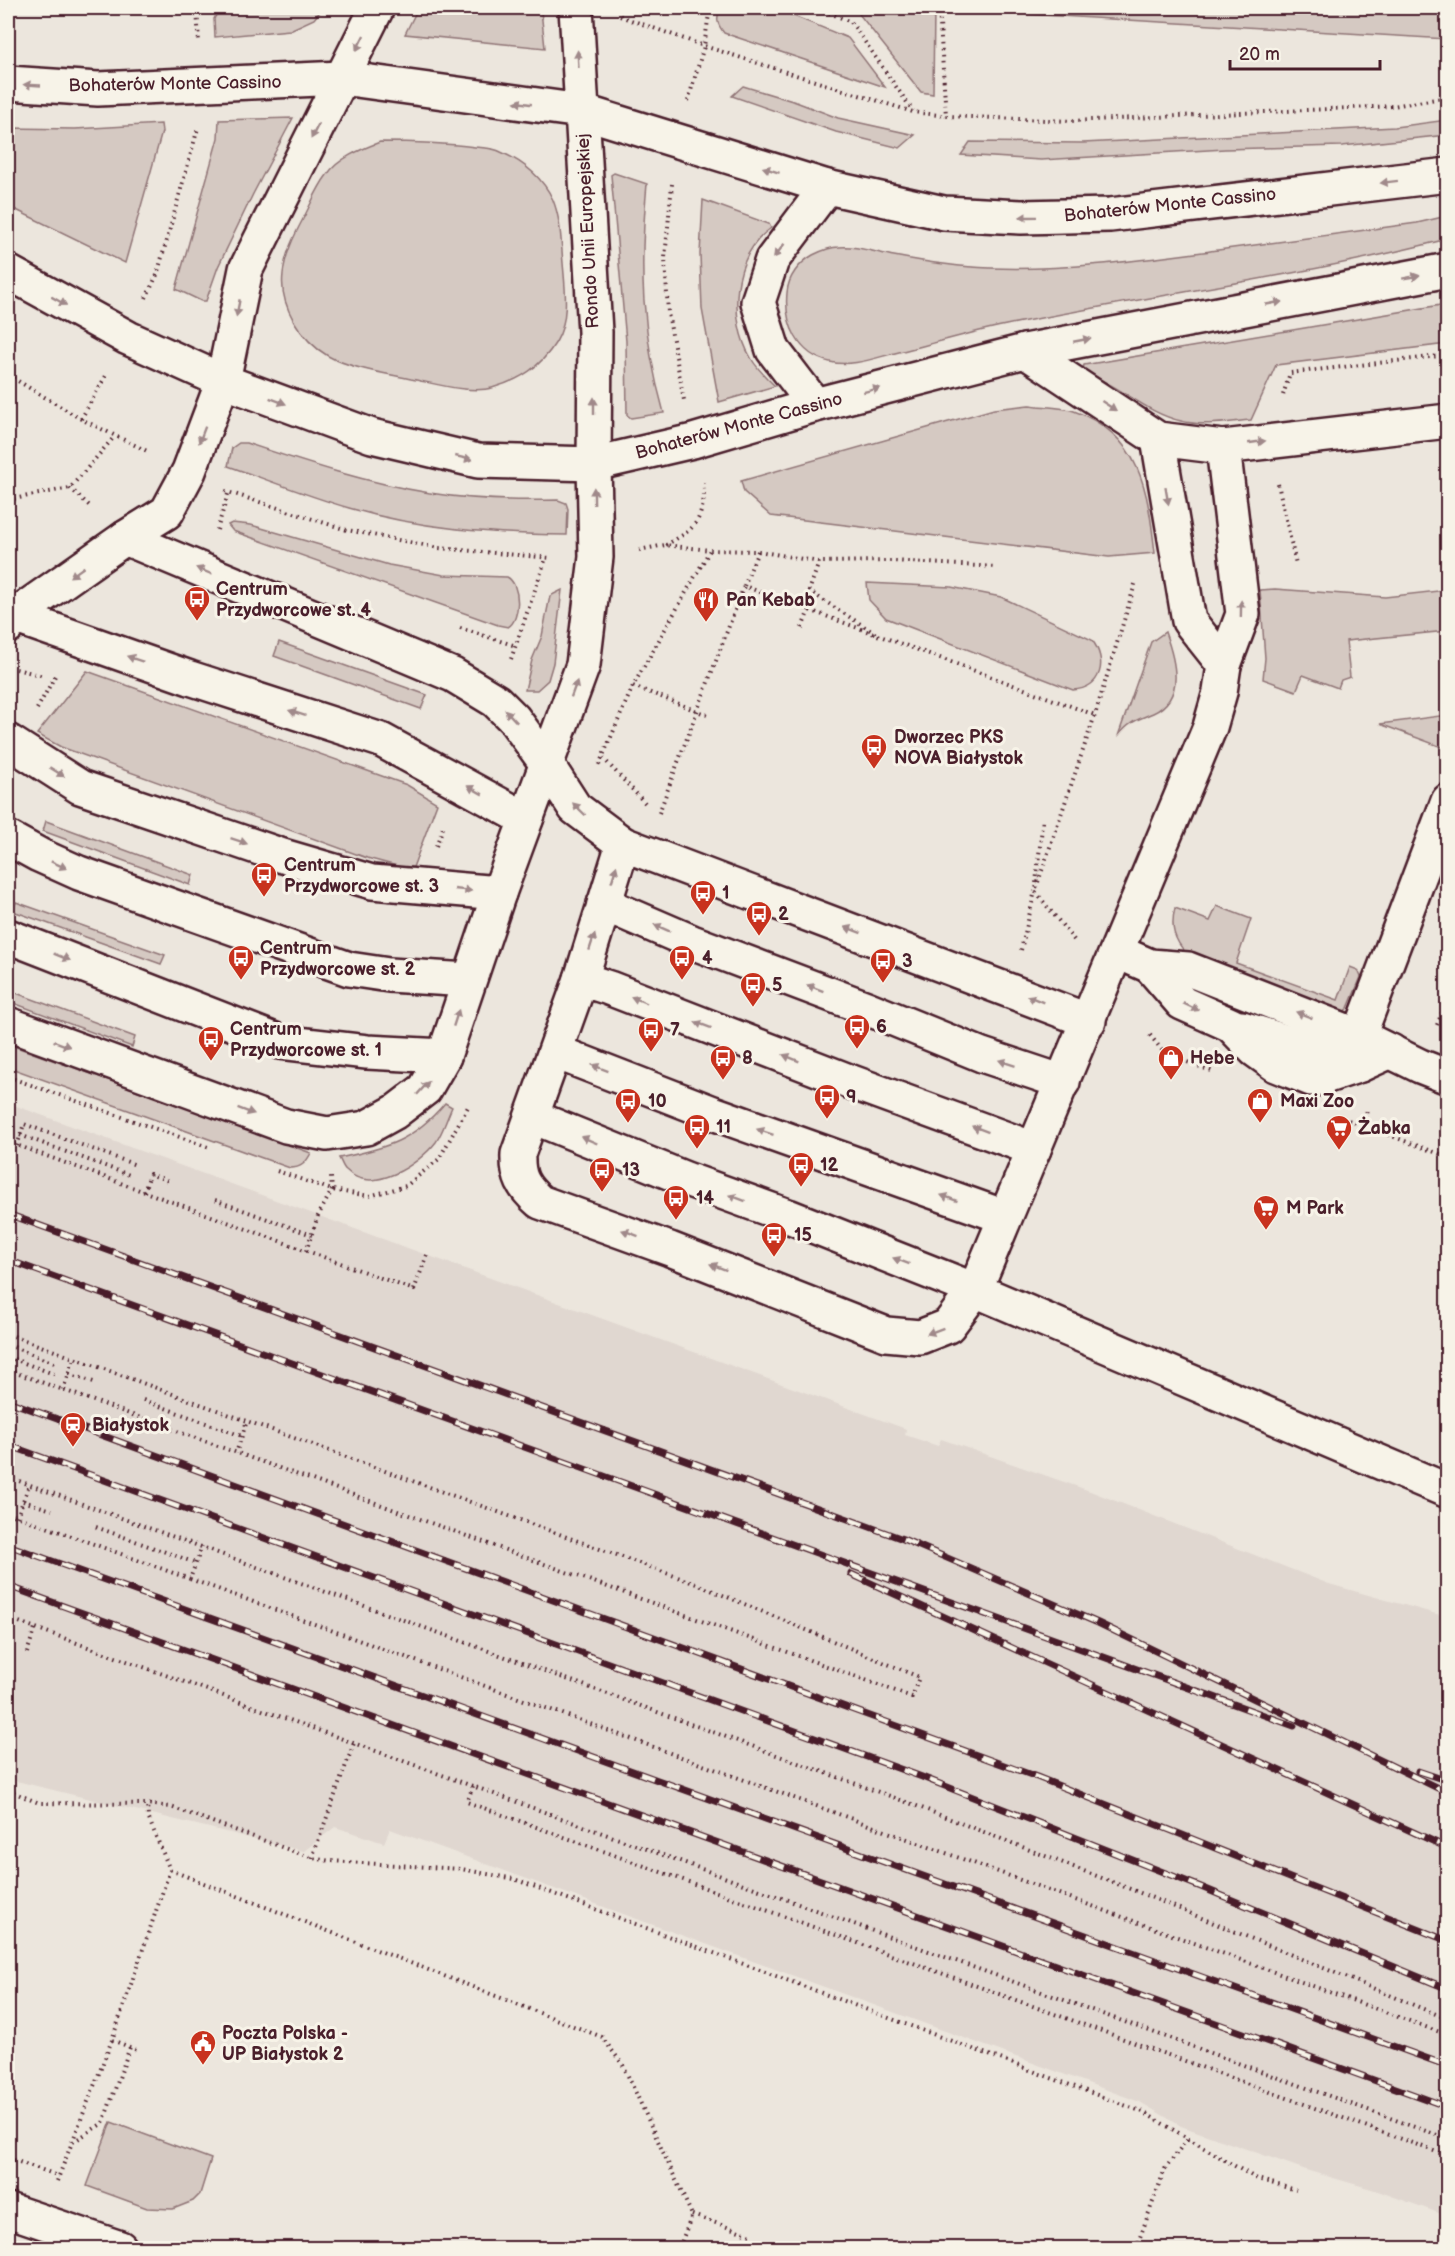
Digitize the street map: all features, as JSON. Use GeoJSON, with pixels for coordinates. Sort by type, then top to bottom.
{"type":"FeatureCollection","features":[{"type":"Feature","properties":{"kind":"street"},"geometry":{"type":"LineString","coordinates":[[10,619],[125,538],[167,512],[189,471],[223,381],[246,269],[377,8]]}},
{"type":"Feature","properties":{"kind":"street"},"geometry":{"type":"LineString","coordinates":[[576,8],[581,111]]}},
{"type":"Feature","properties":{"kind":"street","name":"Bohaterów Monte Cassino"},"geometry":{"type":"LineString","coordinates":[[8,83],[98,89],[342,78]]}},
{"type":"Feature","properties":{"kind":"street","name":"Rondo Unii Europejskiej"},"geometry":{"type":"LineString","coordinates":[[8,1024],[286,1126],[327,1134],[366,1128],[394,1112],[425,1089],[444,1056],[468,980],[583,665],[596,557],[595,332],[581,111],[342,78]]}},
{"type":"Feature","properties":{"kind":"street","name":"Bohaterów Monte Cassino"},"geometry":{"type":"LineString","coordinates":[[581,111],[827,187],[944,213],[1021,218],[1110,215],[1448,175]]}},
{"type":"Feature","properties":{"kind":"street"},"geometry":{"type":"LineString","coordinates":[[815,405],[773,350],[758,302],[772,260],[827,187]]}},
{"type":"Feature","properties":{"kind":"street","name":"Bohaterów Monte Cassino"},"geometry":{"type":"LineString","coordinates":[[594,464],[693,441],[815,405],[1025,351],[1448,270]]}},
{"type":"Feature","properties":{"kind":"street"},"geometry":{"type":"LineString","coordinates":[[8,272],[128,338],[223,381],[372,436],[478,461],[594,464]]}},
{"type":"Feature","properties":{"kind":"street"},"geometry":{"type":"LineString","coordinates":[[1025,351],[1158,439],[1223,447],[1448,421]]}},
{"type":"Feature","properties":{"kind":"street"},"geometry":{"type":"LineString","coordinates":[[1158,439],[1189,621],[1224,664]]}},
{"type":"Feature","properties":{"kind":"street"},"geometry":{"type":"LineString","coordinates":[[623,844],[556,1052],[518,1154],[518,1170],[526,1189],[540,1202],[681,1253],[886,1334],[920,1337],[948,1326],[975,1290],[1210,727],[1220,692],[1224,664],[1243,614],[1223,447]]}},
{"type":"Feature","properties":{"kind":"street"},"geometry":{"type":"LineString","coordinates":[[125,538],[453,675],[496,701],[514,718],[575,808],[623,844],[1089,1021]]}},
{"type":"Feature","properties":{"kind":"street"},"geometry":{"type":"LineString","coordinates":[[10,619],[381,740],[526,819]]}},
{"type":"Feature","properties":{"kind":"street"},"geometry":{"type":"LineString","coordinates":[[8,741],[80,787],[283,856],[372,882],[499,893]]}},
{"type":"Feature","properties":{"kind":"street"},"geometry":{"type":"LineString","coordinates":[[1359,1051],[1448,801]]}},
{"type":"Feature","properties":{"kind":"street"},"geometry":{"type":"LineString","coordinates":[[8,838],[79,873],[349,969],[389,975],[468,980]]}},
{"type":"Feature","properties":{"kind":"street"},"geometry":{"type":"LineString","coordinates":[[604,904],[692,942],[858,1004],[982,1054],[1063,1082]]}},
{"type":"Feature","properties":{"kind":"street"},"geometry":{"type":"LineString","coordinates":[[8,936],[280,1042],[367,1052],[444,1056]]}},
{"type":"Feature","properties":{"kind":"street"},"geometry":{"type":"LineString","coordinates":[[1118,952],[1150,966],[1188,969],[1359,1051]]}},
{"type":"Feature","properties":{"kind":"street"},"geometry":{"type":"LineString","coordinates":[[1150,966],[1182,1003],[1231,1025],[1359,1051],[1391,1051],[1448,1077]]}},
{"type":"Feature","properties":{"kind":"street"},"geometry":{"type":"LineString","coordinates":[[580,979],[1034,1149]]}},
{"type":"Feature","properties":{"kind":"street"},"geometry":{"type":"LineString","coordinates":[[556,1052],[713,1113],[1005,1217]]}},
{"type":"Feature","properties":{"kind":"street"},"geometry":{"type":"LineString","coordinates":[[533,1117],[677,1176],[788,1216],[975,1290],[1448,1491]]}},
{"type":"Feature","properties":{"kind":"street"},"geometry":{"type":"LineString","coordinates":[[8,2210],[120,2248]]}},
{"type":"Feature","properties":{"kind":"path"},"geometry":{"type":"LineString","coordinates":[[81,419],[128,338],[157,275],[198,130],[201,86],[197,8]]}},
{"type":"Feature","properties":{"kind":"path"},"geometry":{"type":"LineString","coordinates":[[665,546],[695,524],[705,490],[668,313],[664,258],[676,140],[704,46],[710,8]]}},
{"type":"Feature","properties":{"kind":"path"},"geometry":{"type":"LineString","coordinates":[[818,8],[850,22],[913,112]]}},
{"type":"Feature","properties":{"kind":"path"},"geometry":{"type":"LineString","coordinates":[[939,8],[946,116]]}},
{"type":"Feature","properties":{"kind":"path"},"geometry":{"type":"LineString","coordinates":[[618,15],[704,46],[913,112],[946,116],[1071,121],[1393,106],[1448,97]]}},
{"type":"Feature","properties":{"kind":"path"},"geometry":{"type":"LineString","coordinates":[[8,375],[81,419],[229,493],[347,530],[439,548],[546,558],[596,557],[665,546],[758,551],[819,561],[892,561],[996,567]]}},
{"type":"Feature","properties":{"kind":"path"},"geometry":{"type":"LineString","coordinates":[[8,500],[70,488],[115,436]]}},
{"type":"Feature","properties":{"kind":"path"},"geometry":{"type":"LineString","coordinates":[[575,808],[603,758],[633,686],[710,550]]}},
{"type":"Feature","properties":{"kind":"path"},"geometry":{"type":"LineString","coordinates":[[603,758],[657,817],[758,551]]}},
{"type":"Feature","properties":{"kind":"path"},"geometry":{"type":"LineString","coordinates":[[819,561],[809,591],[884,639]]}},
{"type":"Feature","properties":{"kind":"path"},"geometry":{"type":"LineString","coordinates":[[744,586],[1095,715]]}},
{"type":"Feature","properties":{"kind":"path"},"geometry":{"type":"LineString","coordinates":[[802,628],[808,610]]}},
{"type":"Feature","properties":{"kind":"path"},"geometry":{"type":"LineString","coordinates":[[8,667],[54,678]]}},
{"type":"Feature","properties":{"kind":"path"},"geometry":{"type":"LineString","coordinates":[[633,686],[710,716]]}},
{"type":"Feature","properties":{"kind":"path"},"geometry":{"type":"LineString","coordinates":[[1020,952],[1035,891],[1043,818]]}},
{"type":"Feature","properties":{"kind":"path"},"geometry":{"type":"LineString","coordinates":[[8,1077],[209,1147]]}},
{"type":"Feature","properties":{"kind":"path"},"geometry":{"type":"LineString","coordinates":[[16,1146],[24,1124],[136,1165]]}},
{"type":"Feature","properties":{"kind":"path"},"geometry":{"type":"LineString","coordinates":[[20,1135],[132,1176]]}},
{"type":"Feature","properties":{"kind":"path"},"geometry":{"type":"LineString","coordinates":[[8,1142],[414,1290],[427,1255]]}},
{"type":"Feature","properties":{"kind":"path"},"geometry":{"type":"LineString","coordinates":[[276,1171],[332,1190]]}},
{"type":"Feature","properties":{"kind":"path"},"geometry":{"type":"LineString","coordinates":[[144,1192],[150,1174],[171,1182]]}},
{"type":"Feature","properties":{"kind":"path"},"geometry":{"type":"LineString","coordinates":[[215,1200],[312,1235]]}},
{"type":"Feature","properties":{"kind":"path"},"geometry":{"type":"LineString","coordinates":[[8,1334],[694,1583],[919,1677],[912,1697],[8,1370]]}},
{"type":"Feature","properties":{"kind":"path"},"geometry":{"type":"LineString","coordinates":[[8,1345],[57,1364]]}},
{"type":"Feature","properties":{"kind":"path"},"geometry":{"type":"LineString","coordinates":[[8,1357],[54,1374]]}},
{"type":"Feature","properties":{"kind":"path"},"geometry":{"type":"LineString","coordinates":[[63,1390],[74,1358]]}},
{"type":"Feature","properties":{"kind":"path"},"geometry":{"type":"LineString","coordinates":[[69,1374],[97,1383]]}},
{"type":"Feature","properties":{"kind":"path"},"geometry":{"type":"LineString","coordinates":[[142,1400],[242,1436]]}},
{"type":"Feature","properties":{"kind":"path"},"geometry":{"type":"LineString","coordinates":[[236,1453],[248,1421]]}},
{"type":"Feature","properties":{"kind":"path"},"geometry":{"type":"LineString","coordinates":[[8,1477],[909,1803],[1164,1903],[1448,2019]]}},
{"type":"Feature","properties":{"kind":"path"},"geometry":{"type":"LineString","coordinates":[[17,1516],[29,1485]]}},
{"type":"Feature","properties":{"kind":"path"},"geometry":{"type":"LineString","coordinates":[[23,1501],[51,1510]]}},
{"type":"Feature","properties":{"kind":"path"},"geometry":{"type":"LineString","coordinates":[[8,1513],[1448,2036]]}},
{"type":"Feature","properties":{"kind":"path"},"geometry":{"type":"LineString","coordinates":[[96,1527],[196,1563]]}},
{"type":"Feature","properties":{"kind":"path"},"geometry":{"type":"LineString","coordinates":[[190,1579],[202,1546]]}},
{"type":"Feature","properties":{"kind":"path"},"geometry":{"type":"LineString","coordinates":[[8,1618],[1448,2139]]}},
{"type":"Feature","properties":{"kind":"path"},"geometry":{"type":"LineString","coordinates":[[27,1653],[36,1628]]}},
{"type":"Feature","properties":{"kind":"path"},"geometry":{"type":"LineString","coordinates":[[312,1858],[354,1743]]}},
{"type":"Feature","properties":{"kind":"path"},"geometry":{"type":"LineString","coordinates":[[473,1786],[467,1802],[1448,2156]]}},
{"type":"Feature","properties":{"kind":"path"},"geometry":{"type":"LineString","coordinates":[[8,1790],[39,1803],[147,1804],[171,1807],[312,1858],[461,1869],[514,1879],[1143,2112],[1257,2179],[1296,2190]]}},
{"type":"Feature","properties":{"kind":"path"},"geometry":{"type":"LineString","coordinates":[[42,2223],[112,2040],[170,1870],[148,1817],[147,1804]]}},
{"type":"Feature","properties":{"kind":"path"},"geometry":{"type":"LineString","coordinates":[[170,1870],[602,2037],[623,2065],[692,2215],[680,2248]]}},
{"type":"Feature","properties":{"kind":"path"},"geometry":{"type":"LineString","coordinates":[[112,2040],[137,2050]]}},
{"type":"Feature","properties":{"kind":"path"},"geometry":{"type":"LineString","coordinates":[[72,2143],[103,2123],[130,2047]]}},
{"type":"Feature","properties":{"kind":"path"},"geometry":{"type":"LineString","coordinates":[[1136,2248],[1165,2169],[1188,2138]]}},
{"type":"Feature","properties":{"kind":"path"},"geometry":{"type":"LineString","coordinates":[[8,2158],[59,2176]]}},
{"type":"Feature","properties":{"kind":"path"},"geometry":{"type":"LineString","coordinates":[[692,2215],[751,2235]]}},
{"type":"Feature","properties":{"kind":"shaded area"},"geometry":{"type":"Polygon","coordinates":[[[220,8],[323,8],[314,19],[290,30],[215,37],[214,19],[220,8]]]}},
{"type":"Feature","properties":{"kind":"shaded area"},"geometry":{"type":"Polygon","coordinates":[[[418,8],[496,8],[541,11],[545,48],[405,34],[418,8]]]}},
{"type":"Feature","properties":{"kind":"shaded area"},"geometry":{"type":"Polygon","coordinates":[[[720,8],[774,8],[848,38],[885,87],[724,33],[718,21],[720,8]]]}},
{"type":"Feature","properties":{"kind":"shaded area"},"geometry":{"type":"Polygon","coordinates":[[[858,8],[934,8],[933,94],[921,92],[859,14],[858,8]]]}},
{"type":"Feature","properties":{"kind":"shaded area"},"geometry":{"type":"Polygon","coordinates":[[[995,8],[1447,8],[1447,39],[994,12],[995,8]]]}},
{"type":"Feature","properties":{"kind":"shaded area"},"geometry":{"type":"Polygon","coordinates":[[[743,86],[838,118],[915,135],[900,148],[836,132],[732,96],[743,86]]]}},
{"type":"Feature","properties":{"kind":"shaded area"},"geometry":{"type":"Polygon","coordinates":[[[293,118],[218,267],[206,301],[201,301],[176,289],[218,138],[219,120],[293,118]]]}},
{"type":"Feature","properties":{"kind":"shaded area"},"geometry":{"type":"Polygon","coordinates":[[[1447,120],[1447,135],[1342,146],[1225,149],[1041,160],[961,155],[970,142],[1083,143],[1395,127],[1447,120]]]}},
{"type":"Feature","properties":{"kind":"shaded area"},"geometry":{"type":"Polygon","coordinates":[[[161,124],[162,132],[125,263],[8,206],[8,128],[75,129],[161,124]]]}},
{"type":"Feature","properties":{"kind":"shaded area"},"geometry":{"type":"Polygon","coordinates":[[[380,142],[439,144],[495,150],[524,166],[549,192],[558,215],[565,313],[560,333],[550,351],[544,359],[521,377],[492,388],[473,390],[380,373],[328,356],[309,341],[294,321],[285,298],[283,274],[296,232],[320,185],[332,169],[351,155],[380,142]]]}},
{"type":"Feature","properties":{"kind":"shaded area"},"geometry":{"type":"Polygon","coordinates":[[[614,173],[647,184],[643,244],[646,327],[664,413],[631,418],[627,415],[626,341],[611,175],[614,173]]]}},
{"type":"Feature","properties":{"kind":"shaded area"},"geometry":{"type":"Polygon","coordinates":[[[703,200],[769,224],[771,228],[748,254],[741,271],[737,307],[739,325],[751,358],[775,386],[719,402],[702,309],[700,254],[703,200]]]}},
{"type":"Feature","properties":{"kind":"shaded area"},"geometry":{"type":"Polygon","coordinates":[[[1447,216],[1447,239],[1282,275],[1006,325],[853,363],[830,362],[809,353],[795,336],[788,316],[788,287],[795,271],[813,255],[832,248],[852,247],[966,267],[1047,268],[1190,254],[1417,223],[1447,216]]]}},
{"type":"Feature","properties":{"kind":"shaded area"},"geometry":{"type":"Polygon","coordinates":[[[1447,304],[1447,344],[1276,365],[1251,420],[1216,424],[1181,421],[1156,412],[1109,384],[1085,373],[1083,369],[1084,365],[1447,304]]]}},
{"type":"Feature","properties":{"kind":"shaded area"},"geometry":{"type":"Polygon","coordinates":[[[1029,405],[1074,411],[1096,421],[1114,435],[1127,450],[1144,487],[1155,553],[1109,557],[771,516],[744,492],[741,481],[994,409],[1029,405]]]}},
{"type":"Feature","properties":{"kind":"shaded area"},"geometry":{"type":"Polygon","coordinates":[[[239,443],[246,443],[314,465],[406,489],[478,499],[558,500],[566,503],[568,509],[567,535],[430,526],[349,508],[228,466],[232,448],[239,443]]]}},
{"type":"Feature","properties":{"kind":"shaded area"},"geometry":{"type":"Polygon","coordinates":[[[232,523],[251,525],[389,565],[444,575],[507,577],[512,581],[517,594],[515,617],[508,627],[498,625],[233,531],[228,525],[232,523]]]}},
{"type":"Feature","properties":{"kind":"shaded area"},"geometry":{"type":"Polygon","coordinates":[[[867,583],[951,587],[1001,597],[1092,640],[1100,656],[1099,672],[1090,684],[1073,690],[886,618],[869,600],[867,583]]]}},
{"type":"Feature","properties":{"kind":"shaded area"},"geometry":{"type":"Polygon","coordinates":[[[1275,589],[1385,597],[1447,590],[1447,631],[1346,641],[1350,677],[1341,680],[1338,688],[1303,675],[1296,691],[1263,679],[1265,658],[1260,590],[1275,589]]]}},
{"type":"Feature","properties":{"kind":"shaded area"},"geometry":{"type":"Polygon","coordinates":[[[562,590],[553,663],[548,680],[537,690],[525,690],[532,660],[542,636],[550,596],[562,590]]]}},
{"type":"Feature","properties":{"kind":"shaded area"},"geometry":{"type":"Polygon","coordinates":[[[1165,632],[1172,654],[1175,677],[1170,698],[1153,713],[1130,724],[1118,736],[1151,642],[1165,632]]]}},
{"type":"Feature","properties":{"kind":"shaded area"},"geometry":{"type":"Polygon","coordinates":[[[279,642],[427,695],[421,709],[274,656],[279,642]]]}},
{"type":"Feature","properties":{"kind":"shaded area"},"geometry":{"type":"Polygon","coordinates":[[[87,671],[407,785],[437,803],[412,870],[367,858],[61,747],[37,734],[87,671]]]}},
{"type":"Feature","properties":{"kind":"shaded area"},"geometry":{"type":"Polygon","coordinates":[[[1447,715],[1447,749],[1380,724],[1447,715]]]}},
{"type":"Feature","properties":{"kind":"shaded area"},"geometry":{"type":"Polygon","coordinates":[[[46,821],[193,875],[190,885],[43,831],[46,821]]]}},
{"type":"Feature","properties":{"kind":"shaded area"},"geometry":{"type":"Polygon","coordinates":[[[16,902],[165,955],[161,964],[13,911],[16,902]]]}},
{"type":"Feature","properties":{"kind":"shaded area"},"geometry":{"type":"Polygon","coordinates":[[[1217,906],[1251,919],[1236,963],[1338,1000],[1350,967],[1358,970],[1361,977],[1348,1008],[1343,1012],[1187,954],[1174,933],[1175,908],[1210,921],[1217,906]]]}},
{"type":"Feature","properties":{"kind":"shaded area"},"geometry":{"type":"Polygon","coordinates":[[[8,990],[135,1037],[132,1047],[8,1001],[8,990]]]}},
{"type":"Feature","properties":{"kind":"shaded area"},"geometry":{"type":"Polygon","coordinates":[[[8,1044],[311,1153],[303,1164],[290,1168],[8,1067],[8,1044]]]}},
{"type":"Feature","properties":{"kind":"shaded area"},"geometry":{"type":"Polygon","coordinates":[[[8,1103],[906,1429],[905,1435],[938,1446],[941,1439],[1090,1491],[1329,1584],[1447,1617],[1447,2216],[1181,2126],[1140,2102],[390,1829],[384,1843],[335,1827],[304,1851],[8,1779],[8,1103]]]}},
{"type":"Feature","properties":{"kind":"shaded area"},"geometry":{"type":"Polygon","coordinates":[[[445,1103],[452,1107],[436,1142],[407,1167],[394,1174],[369,1180],[357,1177],[344,1168],[339,1158],[371,1151],[398,1141],[422,1126],[445,1103]]]}},
{"type":"Feature","properties":{"kind":"shaded area"},"geometry":{"type":"Polygon","coordinates":[[[111,2122],[211,2159],[200,2194],[193,2201],[173,2209],[147,2208],[87,2186],[111,2122]]]}},
{"type":"Feature","properties":{"kind":"railway"},"geometry":{"type":"LineString","coordinates":[[8,1214],[903,1539],[1098,1623],[1448,1793]]}},
{"type":"Feature","properties":{"kind":"railway"},"geometry":{"type":"LineString","coordinates":[[8,1260],[1294,1726]]}},
{"type":"Feature","properties":{"kind":"railway"},"geometry":{"type":"LineString","coordinates":[[8,1401],[1037,1777],[1448,1941]]}},
{"type":"Feature","properties":{"kind":"railway"},"geometry":{"type":"LineString","coordinates":[[8,1445],[922,1777],[1201,1887],[1448,1989]]}},
{"type":"Feature","properties":{"kind":"railway"},"geometry":{"type":"LineString","coordinates":[[8,1545],[1448,2066]]}},
{"type":"Feature","properties":{"kind":"railway"},"geometry":{"type":"LineString","coordinates":[[851,1574],[1448,1848]]}},
{"type":"Feature","properties":{"kind":"railway"},"geometry":{"type":"LineString","coordinates":[[8,1586],[1448,2107]]}},
{"type":"Feature","properties":{"kind":"railway"},"geometry":{"type":"LineString","coordinates":[[1418,1771],[1448,1781]]}},
{"type":"Feature","properties":{"kind":"place","name":"Centrum Przydworcowe st. 4"},"geometry":{"type":"Point","coordinates":[197,622]}},
{"type":"Feature","properties":{"kind":"place","name":"Pan Kebab"},"geometry":{"type":"Point","coordinates":[706,623]}},
{"type":"Feature","properties":{"kind":"place","name":"Dworzec PKS NOVA Białystok"},"geometry":{"type":"Point","coordinates":[874,770]}},
{"type":"Feature","properties":{"kind":"place","name":"Centrum Przydworcowe st. 3"},"geometry":{"type":"Point","coordinates":[264,898]}},
{"type":"Feature","properties":{"kind":"place","name":"1"},"geometry":{"type":"Point","coordinates":[703,916]}},
{"type":"Feature","properties":{"kind":"place","name":"2"},"geometry":{"type":"Point","coordinates":[759,937]}},
{"type":"Feature","properties":{"kind":"place","name":"Centrum Przydworcowe st. 2"},"geometry":{"type":"Point","coordinates":[241,981]}},
{"type":"Feature","properties":{"kind":"place","name":"4"},"geometry":{"type":"Point","coordinates":[682,981]}},
{"type":"Feature","properties":{"kind":"place","name":"3"},"geometry":{"type":"Point","coordinates":[883,984]}},
{"type":"Feature","properties":{"kind":"place","name":"5"},"geometry":{"type":"Point","coordinates":[753,1008]}},
{"type":"Feature","properties":{"kind":"place","name":"6"},"geometry":{"type":"Point","coordinates":[857,1050]}},
{"type":"Feature","properties":{"kind":"place","name":"7"},"geometry":{"type":"Point","coordinates":[651,1053]}},
{"type":"Feature","properties":{"kind":"place","name":"Centrum Przydworcowe st. 1"},"geometry":{"type":"Point","coordinates":[211,1062]}},
{"type":"Feature","properties":{"kind":"place","name":"8"},"geometry":{"type":"Point","coordinates":[723,1081]}},
{"type":"Feature","properties":{"kind":"place","name":"Hebe"},"geometry":{"type":"Point","coordinates":[1171,1081]}},
{"type":"Feature","properties":{"kind":"place","name":"9"},"geometry":{"type":"Point","coordinates":[827,1120]}},
{"type":"Feature","properties":{"kind":"place","name":"10"},"geometry":{"type":"Point","coordinates":[628,1124]}},
{"type":"Feature","properties":{"kind":"place","name":"Maxi Zoo"},"geometry":{"type":"Point","coordinates":[1260,1124]}},
{"type":"Feature","properties":{"kind":"place","name":"11"},"geometry":{"type":"Point","coordinates":[697,1150]}},
{"type":"Feature","properties":{"kind":"place","name":"Żabka"},"geometry":{"type":"Point","coordinates":[1339,1151]}},
{"type":"Feature","properties":{"kind":"place","name":"12"},"geometry":{"type":"Point","coordinates":[801,1188]}},
{"type":"Feature","properties":{"kind":"place","name":"13"},"geometry":{"type":"Point","coordinates":[602,1193]}},
{"type":"Feature","properties":{"kind":"place","name":"14"},"geometry":{"type":"Point","coordinates":[676,1221]}},
{"type":"Feature","properties":{"kind":"place","name":"M Park"},"geometry":{"type":"Point","coordinates":[1266,1231]}},
{"type":"Feature","properties":{"kind":"place","name":"15"},"geometry":{"type":"Point","coordinates":[774,1258]}},
{"type":"Feature","properties":{"kind":"place","name":"Białystok"},"geometry":{"type":"Point","coordinates":[73,1448]}},
{"type":"Feature","properties":{"kind":"place","name":"Poczta Polska - UP Białystok 2"},"geometry":{"type":"Point","coordinates":[203,2066]}}]}
